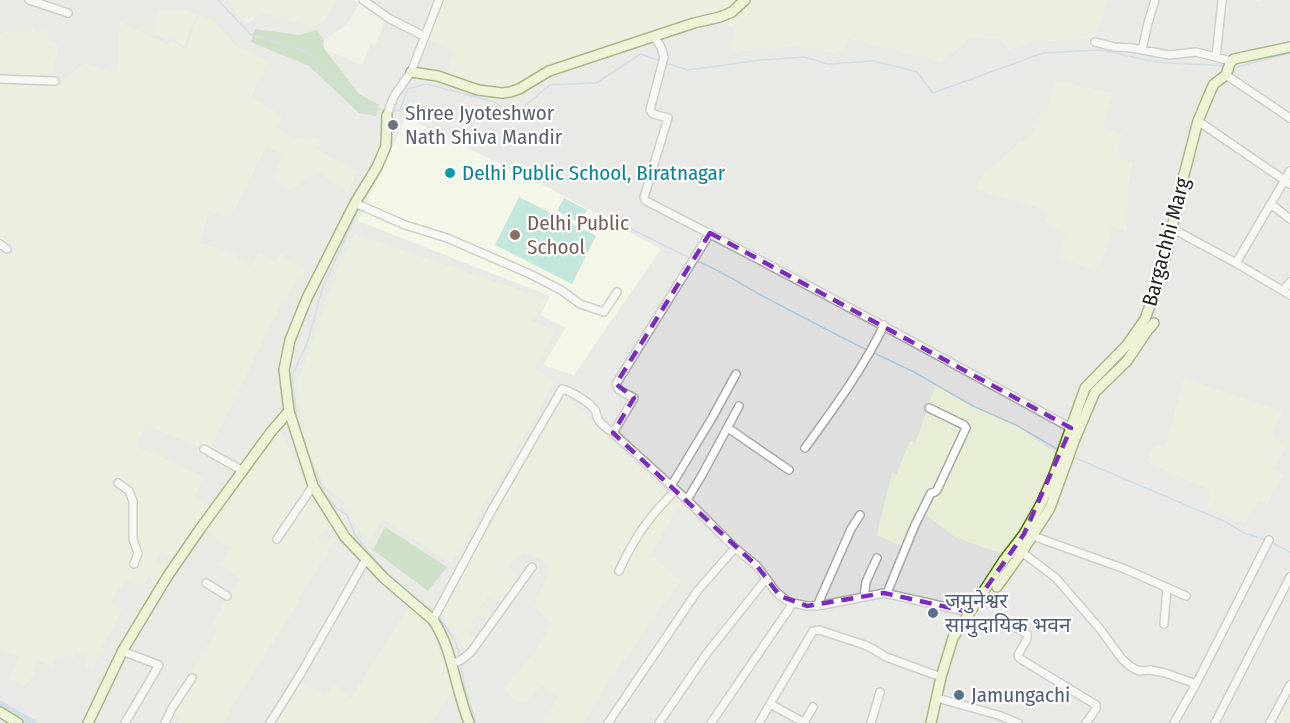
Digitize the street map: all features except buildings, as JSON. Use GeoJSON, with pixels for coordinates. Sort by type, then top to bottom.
{"type":"FeatureCollection","features":[{"type":"Feature","properties":{"kind":"street"},"geometry":{"type":"LineString","coordinates":[[29,0],[69,13]]}},
{"type":"Feature","properties":{"kind":"street"},"geometry":{"type":"LineString","coordinates":[[363,0],[390,19],[424,36]]}},
{"type":"Feature","properties":{"kind":"street"},"geometry":{"type":"LineString","coordinates":[[439,0],[411,72],[399,86],[388,112],[386,146],[377,167],[355,203],[307,298],[290,340],[285,370],[290,411],[313,486],[345,537],[384,578],[439,628],[447,646],[468,723]]}},
{"type":"Feature","properties":{"kind":"street"},"geometry":{"type":"LineString","coordinates":[[411,72],[438,76],[478,90],[510,92],[549,71],[694,23],[720,17],[732,12],[745,0]]}},
{"type":"Feature","properties":{"kind":"street"},"geometry":{"type":"LineString","coordinates":[[1143,50],[1155,0]]}},
{"type":"Feature","properties":{"kind":"street"},"geometry":{"type":"LineString","coordinates":[[1216,57],[1222,1]]}},
{"type":"Feature","properties":{"kind":"street"},"geometry":{"type":"LineString","coordinates":[[654,37],[664,57],[650,110],[653,114],[668,118],[644,198],[646,201],[884,325],[1071,428]]}},
{"type":"Feature","properties":{"kind":"street"},"geometry":{"type":"LineString","coordinates":[[1095,42],[1169,55],[1196,52],[1216,57],[1290,118]]}},
{"type":"Feature","properties":{"kind":"street"},"geometry":{"type":"LineString","coordinates":[[1228,68],[1234,59],[1290,47]]}},
{"type":"Feature","properties":{"kind":"street","name":"Bargachhi Marg"},"geometry":{"type":"LineString","coordinates":[[932,723],[941,677],[953,638],[1004,560],[1018,550],[1029,535],[1054,475],[1085,388],[1127,345],[1145,319],[1173,229],[1180,190],[1198,121],[1214,84],[1228,68]]}},
{"type":"Feature","properties":{"kind":"street"},"geometry":{"type":"LineString","coordinates":[[0,79],[55,81]]}},
{"type":"Feature","properties":{"kind":"street"},"geometry":{"type":"LineString","coordinates":[[1198,121],[1287,182]]}},
{"type":"Feature","properties":{"kind":"street"},"geometry":{"type":"LineString","coordinates":[[1236,263],[1271,204],[1287,182],[1290,171]]}},
{"type":"Feature","properties":{"kind":"street"},"geometry":{"type":"LineString","coordinates":[[355,203],[405,225],[447,238],[530,274],[580,303],[604,312],[617,292]]}},
{"type":"Feature","properties":{"kind":"street"},"geometry":{"type":"LineString","coordinates":[[1271,204],[1290,219]]}},
{"type":"Feature","properties":{"kind":"street"},"geometry":{"type":"LineString","coordinates":[[1173,229],[1287,293],[1290,282]]}},
{"type":"Feature","properties":{"kind":"street"},"geometry":{"type":"LineString","coordinates":[[613,433],[634,398],[619,390],[616,384],[710,233]]}},
{"type":"Feature","properties":{"kind":"street"},"geometry":{"type":"LineString","coordinates":[[0,244],[7,249]]}},
{"type":"Feature","properties":{"kind":"street"},"geometry":{"type":"LineString","coordinates":[[1154,323],[1127,361],[1095,392],[1050,508],[1029,535],[1125,569],[1185,596]]}},
{"type":"Feature","properties":{"kind":"street"},"geometry":{"type":"LineString","coordinates":[[805,448],[866,359],[884,325]]}},
{"type":"Feature","properties":{"kind":"street"},"geometry":{"type":"LineString","coordinates":[[619,571],[635,538],[674,488],[736,374]]}},
{"type":"Feature","properties":{"kind":"street"},"geometry":{"type":"LineString","coordinates":[[433,621],[493,507],[562,390],[568,390],[592,406],[602,424],[757,566],[780,596],[793,603],[817,606],[887,593],[969,612]]}},
{"type":"Feature","properties":{"kind":"street"},"geometry":{"type":"LineString","coordinates":[[687,500],[739,406]]}},
{"type":"Feature","properties":{"kind":"street"},"geometry":{"type":"LineString","coordinates":[[887,593],[922,511],[931,493],[937,490],[966,428],[929,408]]}},
{"type":"Feature","properties":{"kind":"street"},"geometry":{"type":"LineString","coordinates":[[88,723],[122,651],[167,577],[277,424],[290,411]]}},
{"type":"Feature","properties":{"kind":"street"},"geometry":{"type":"LineString","coordinates":[[728,428],[789,470]]}},
{"type":"Feature","properties":{"kind":"street"},"geometry":{"type":"LineString","coordinates":[[204,449],[243,471]]}},
{"type":"Feature","properties":{"kind":"street"},"geometry":{"type":"LineString","coordinates":[[118,483],[129,490],[133,501],[133,539],[138,553],[134,564]]}},
{"type":"Feature","properties":{"kind":"street"},"geometry":{"type":"LineString","coordinates":[[277,539],[313,486]]}},
{"type":"Feature","properties":{"kind":"street"},"geometry":{"type":"LineString","coordinates":[[817,606],[851,529],[860,515]]}},
{"type":"Feature","properties":{"kind":"street"},"geometry":{"type":"LineString","coordinates":[[1174,723],[1269,540]]}},
{"type":"Feature","properties":{"kind":"street"},"geometry":{"type":"LineString","coordinates":[[608,723],[698,590],[735,548]]}},
{"type":"Feature","properties":{"kind":"street"},"geometry":{"type":"LineString","coordinates":[[997,587],[1018,550],[1056,578],[1131,667],[1139,671],[1150,670],[1165,673],[1196,684]]}},
{"type":"Feature","properties":{"kind":"street"},"geometry":{"type":"LineString","coordinates":[[864,597],[867,582],[878,558]]}},
{"type":"Feature","properties":{"kind":"street"},"geometry":{"type":"LineString","coordinates":[[270,723],[366,559]]}},
{"type":"Feature","properties":{"kind":"street"},"geometry":{"type":"LineString","coordinates":[[452,664],[471,652],[532,567]]}},
{"type":"Feature","properties":{"kind":"street"},"geometry":{"type":"LineString","coordinates":[[1215,723],[1290,577]]}},
{"type":"Feature","properties":{"kind":"street"},"geometry":{"type":"LineString","coordinates":[[659,723],[707,653],[766,579]]}},
{"type":"Feature","properties":{"kind":"street"},"geometry":{"type":"LineString","coordinates":[[206,583],[227,596]]}},
{"type":"Feature","properties":{"kind":"street"},"geometry":{"type":"LineString","coordinates":[[1164,624],[1167,588]]}},
{"type":"Feature","properties":{"kind":"street"},"geometry":{"type":"LineString","coordinates":[[711,723],[793,603]]}},
{"type":"Feature","properties":{"kind":"street"},"geometry":{"type":"LineString","coordinates":[[1015,627],[1027,634],[1027,639],[1018,655],[1019,658],[1096,705],[1096,709],[1086,723]]}},
{"type":"Feature","properties":{"kind":"street"},"geometry":{"type":"LineString","coordinates":[[759,723],[813,631],[819,630],[865,645],[886,657],[941,677]]}},
{"type":"Feature","properties":{"kind":"street"},"geometry":{"type":"LineString","coordinates":[[122,651],[159,665],[125,723]]}},
{"type":"Feature","properties":{"kind":"street"},"geometry":{"type":"LineString","coordinates":[[165,723],[192,678]]}},
{"type":"Feature","properties":{"kind":"street"},"geometry":{"type":"LineString","coordinates":[[1270,723],[1290,685]]}},
{"type":"Feature","properties":{"kind":"street"},"geometry":{"type":"LineString","coordinates":[[871,723],[880,692]]}},
{"type":"Feature","properties":{"kind":"street"},"geometry":{"type":"LineString","coordinates":[[937,698],[998,714],[1018,723]]}},
{"type":"Feature","properties":{"kind":"street"},"geometry":{"type":"LineString","coordinates":[[770,704],[805,723],[813,707]]}},
{"type":"Feature","properties":{"kind":"street"},"geometry":{"type":"LineString","coordinates":[[0,712],[18,723]]}},
{"type":"Feature","properties":{"kind":"highlighted area"},"geometry":{"type":"Polygon","coordinates":[[[710,233],[1071,428],[1024,534],[969,612],[884,593],[807,606],[780,596],[757,566],[613,433],[634,398],[616,384],[710,233]]]}},
{"type":"Feature","properties":{"kind":"shaded area"},"geometry":{"type":"Polygon","coordinates":[[[0,0],[228,0],[238,16],[246,23],[263,13],[324,22],[337,0],[353,0],[359,4],[346,25],[324,40],[323,45],[325,50],[362,65],[371,44],[375,46],[387,17],[364,0],[441,0],[454,51],[457,79],[516,91],[543,76],[694,23],[724,23],[733,27],[734,52],[795,46],[834,53],[847,38],[941,62],[970,38],[1001,39],[1009,49],[1032,42],[1094,38],[1108,0],[1254,0],[1259,3],[1262,0],[1290,0],[1290,723],[0,723],[0,0]]]}},
{"type":"Feature","properties":{"kind":"shaded area"},"geometry":{"type":"Polygon","coordinates":[[[228,0],[337,0],[324,22],[314,27],[263,13],[242,20],[228,0]]]}},
{"type":"Feature","properties":{"kind":"shaded area"},"geometry":{"type":"Polygon","coordinates":[[[441,0],[1108,0],[1094,38],[1032,42],[1009,49],[1001,39],[970,38],[941,62],[848,38],[844,51],[834,53],[795,46],[734,52],[727,44],[733,37],[733,26],[724,23],[694,23],[543,76],[516,92],[500,86],[446,76],[454,51],[425,38],[441,0]]]}},
{"type":"Feature","properties":{"kind":"shaded area"},"geometry":{"type":"Polygon","coordinates":[[[157,9],[186,10],[197,15],[184,46],[171,38],[167,41],[154,34],[157,9]]]}},
{"type":"Feature","properties":{"kind":"shaded area"},"geometry":{"type":"Polygon","coordinates":[[[199,14],[214,21],[238,48],[268,62],[251,97],[282,116],[276,127],[295,139],[309,136],[321,140],[316,149],[358,171],[347,192],[319,172],[290,190],[273,179],[283,155],[266,146],[230,220],[209,211],[200,243],[236,254],[237,259],[249,266],[259,253],[275,262],[281,254],[305,270],[281,305],[209,451],[146,425],[136,446],[205,477],[195,496],[213,506],[175,559],[161,551],[156,560],[168,569],[159,582],[149,576],[142,588],[126,579],[111,602],[123,609],[103,645],[94,669],[86,666],[88,658],[76,652],[73,660],[57,656],[53,666],[37,661],[33,676],[25,686],[10,679],[19,656],[0,649],[0,33],[33,29],[36,32],[48,31],[48,41],[58,44],[53,76],[63,80],[84,63],[117,73],[120,22],[168,45],[170,41],[186,49],[199,14]]]}},
{"type":"Feature","properties":{"kind":"shaded area"},"geometry":{"type":"Polygon","coordinates":[[[1054,80],[1113,93],[1103,128],[1122,134],[1115,158],[1133,162],[1128,186],[1127,231],[1111,227],[1110,239],[1096,272],[1059,257],[1066,234],[1045,222],[1048,212],[975,189],[984,174],[1013,149],[1019,140],[1027,142],[1041,110],[1047,111],[1054,80]]]}},
{"type":"Feature","properties":{"kind":"shaded area","name":"Delhi Public School"},"geometry":{"type":"Polygon","coordinates":[[[406,117],[551,189],[661,249],[574,375],[543,365],[566,328],[540,315],[550,296],[358,221],[406,117]]]}},
{"type":"Feature","properties":{"kind":"shaded area"},"geometry":{"type":"Polygon","coordinates":[[[519,197],[596,236],[572,284],[495,245],[519,197]]]}},
{"type":"Feature","properties":{"kind":"shaded area"},"geometry":{"type":"Polygon","coordinates":[[[564,198],[587,210],[580,223],[557,211],[564,198]]]}},
{"type":"Feature","properties":{"kind":"shaded area"},"geometry":{"type":"Polygon","coordinates":[[[355,234],[548,300],[530,320],[555,331],[535,368],[555,382],[452,563],[382,519],[370,542],[356,525],[345,503],[328,488],[312,465],[300,408],[298,380],[340,262],[355,234]]]}},
{"type":"Feature","properties":{"kind":"shaded area"},"geometry":{"type":"Polygon","coordinates":[[[1184,378],[1282,412],[1271,437],[1287,445],[1274,469],[1283,475],[1267,504],[1258,500],[1245,524],[1207,508],[1210,490],[1147,462],[1153,448],[1166,444],[1184,378]]]}},
{"type":"Feature","properties":{"kind":"shaded area"},"geometry":{"type":"Polygon","coordinates":[[[936,384],[973,406],[1016,425],[1057,454],[1037,502],[1003,554],[955,537],[921,511],[905,547],[877,535],[892,473],[896,475],[910,441],[916,442],[936,384]]]}},
{"type":"Feature","properties":{"kind":"shaded area"},"geometry":{"type":"Polygon","coordinates":[[[563,392],[589,420],[680,504],[651,555],[680,581],[609,681],[584,723],[544,723],[558,696],[542,686],[527,702],[514,701],[504,688],[533,654],[550,622],[534,606],[548,572],[548,563],[524,552],[510,564],[510,568],[521,578],[501,602],[488,597],[482,606],[494,614],[489,620],[478,615],[474,619],[467,630],[476,640],[466,652],[439,611],[563,392]]]}},
{"type":"Feature","properties":{"kind":"shaded area"},"geometry":{"type":"Polygon","coordinates":[[[281,424],[282,433],[295,463],[329,528],[318,537],[324,543],[334,538],[336,540],[298,599],[300,601],[228,712],[230,714],[224,723],[178,723],[181,718],[172,711],[193,677],[190,675],[217,629],[211,624],[240,579],[219,565],[230,548],[205,530],[281,424]]]}},
{"type":"Feature","properties":{"kind":"shaded area"},"geometry":{"type":"Polygon","coordinates":[[[409,606],[433,632],[453,691],[431,723],[274,723],[301,681],[325,695],[334,684],[351,698],[409,606]]]}},
{"type":"Feature","properties":{"kind":"shaded area"},"geometry":{"type":"Polygon","coordinates":[[[1290,689],[1290,723],[1271,723],[1290,689]]]}},
{"type":"Feature","properties":{"kind":"green space"},"geometry":{"type":"Polygon","coordinates":[[[255,29],[300,35],[317,30],[324,40],[325,50],[359,94],[379,105],[376,116],[359,113],[309,66],[251,42],[255,29]]]}},
{"type":"Feature","properties":{"kind":"green space"},"geometry":{"type":"Polygon","coordinates":[[[385,527],[447,567],[428,591],[373,550],[385,527]]]}},
{"type":"Feature","properties":{"kind":"waterway"},"geometry":{"type":"LineString","coordinates":[[218,0],[250,34],[310,53],[358,104],[387,111]]}},
{"type":"Feature","properties":{"kind":"waterway"},"geometry":{"type":"LineString","coordinates":[[666,63],[688,70],[761,60],[804,57],[828,64],[873,61],[917,72],[933,93],[1043,53],[1101,50],[1156,62],[1225,66]]}},
{"type":"Feature","properties":{"kind":"waterway"},"geometry":{"type":"LineString","coordinates":[[1233,67],[1290,53]]}},
{"type":"Feature","properties":{"kind":"waterway"},"geometry":{"type":"LineString","coordinates":[[392,111],[400,110],[408,89],[426,84],[495,102],[512,117],[550,85],[596,83],[641,54],[661,61]]}},
{"type":"Feature","properties":{"kind":"waterway"},"geometry":{"type":"LineString","coordinates":[[297,421],[292,376],[308,341],[322,290],[354,219]]}},
{"type":"Feature","properties":{"kind":"waterway"},"geometry":{"type":"LineString","coordinates":[[629,228],[690,258]]}},
{"type":"Feature","properties":{"kind":"waterway"},"geometry":{"type":"LineString","coordinates":[[697,261],[867,350]]}},
{"type":"Feature","properties":{"kind":"waterway"},"geometry":{"type":"LineString","coordinates":[[872,352],[914,372],[973,406],[1016,425],[1057,449]]}},
{"type":"Feature","properties":{"kind":"waterway"},"geometry":{"type":"LineString","coordinates":[[308,454],[326,496],[336,508],[347,515],[355,535],[391,578],[433,611]]}},
{"type":"Feature","properties":{"kind":"waterway"},"geometry":{"type":"LineString","coordinates":[[1073,457],[1226,522],[1244,533],[1266,540]]}},
{"type":"Feature","properties":{"kind":"waterway"},"geometry":{"type":"LineString","coordinates":[[1271,542],[1290,552]]}},
{"type":"Feature","properties":{"kind":"waterway"},"geometry":{"type":"LineString","coordinates":[[439,617],[455,641],[460,658]]}},
{"type":"Feature","properties":{"kind":"waterway"},"geometry":{"type":"LineString","coordinates":[[461,663],[464,685],[476,723]]}},
{"type":"Feature","properties":{"kind":"waterway"},"geometry":{"type":"LineString","coordinates":[[0,704],[33,723]]}},
{"type":"Feature","properties":{"kind":"place","name":"Shree Jyoteshwor Nath Shiva Mandir"},"geometry":{"type":"Point","coordinates":[393,125]}},
{"type":"Feature","properties":{"kind":"place","name":"Delhi Public School, Biratnagar"},"geometry":{"type":"Point","coordinates":[450,173]}},
{"type":"Feature","properties":{"kind":"place","name":"Delhi Public School"},"geometry":{"type":"Point","coordinates":[515,235]}},
{"type":"Feature","properties":{"kind":"place","name":"जमुनेश्वर सामुदायिक भवन"},"geometry":{"type":"Point","coordinates":[933,613]}},
{"type":"Feature","properties":{"kind":"place","name":"Jamungachi"},"geometry":{"type":"Point","coordinates":[959,695]}}]}
